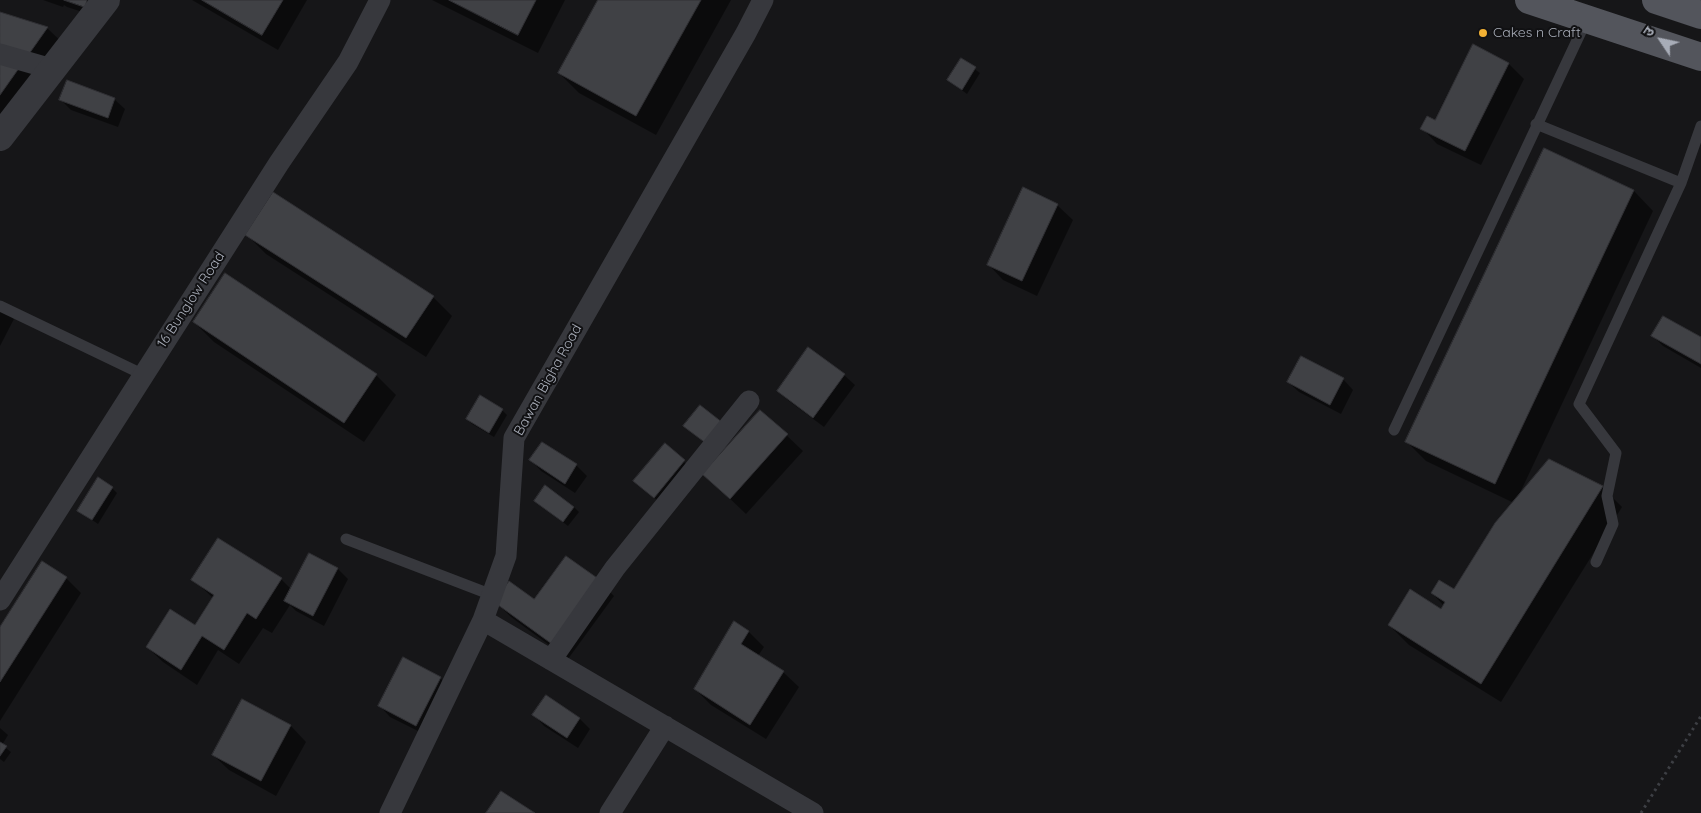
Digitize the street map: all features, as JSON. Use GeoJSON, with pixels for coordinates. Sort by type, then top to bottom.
{"type":"FeatureCollection","features":[{"type":"Feature","properties":{"kind":"main road"},"geometry":{"type":"LineString","coordinates":[[1529,0],[1701,56]]}},
{"type":"Feature","properties":{"kind":"main road"},"geometry":{"type":"LineString","coordinates":[[1656,0],[1701,15]]}},
{"type":"Feature","properties":{"kind":"street"},"geometry":{"type":"LineString","coordinates":[[5,122],[52,69],[106,0]]}},
{"type":"Feature","properties":{"kind":"street","name":"16 Bunglow Road"},"geometry":{"type":"LineString","coordinates":[[0,600],[279,163],[348,62],[380,0]]}},
{"type":"Feature","properties":{"kind":"street","name":"Bawan Bigha Road"},"geometry":{"type":"LineString","coordinates":[[390,813],[483,620],[506,556],[514,438],[746,33],[763,0]]}},
{"type":"Feature","properties":{"kind":"street"},"geometry":{"type":"LineString","coordinates":[[0,54],[52,69]]}},
{"type":"Feature","properties":{"kind":"street"},"geometry":{"type":"LineString","coordinates":[[551,660],[615,568],[749,401]]}},
{"type":"Feature","properties":{"kind":"street"},"geometry":{"type":"LineString","coordinates":[[483,620],[813,813]]}},
{"type":"Feature","properties":{"kind":"street"},"geometry":{"type":"LineString","coordinates":[[610,813],[665,726]]}},
{"type":"Feature","properties":{"kind":"lane"},"geometry":{"type":"LineString","coordinates":[[1394,430],[1536,124],[1587,19]]}},
{"type":"Feature","properties":{"kind":"lane"},"geometry":{"type":"LineString","coordinates":[[1536,124],[1681,183]]}},
{"type":"Feature","properties":{"kind":"lane"},"geometry":{"type":"LineString","coordinates":[[1596,562],[1613,524],[1608,496],[1616,453],[1579,404],[1681,183],[1701,126]]}},
{"type":"Feature","properties":{"kind":"lane"},"geometry":{"type":"LineString","coordinates":[[0,306],[144,374]]}},
{"type":"Feature","properties":{"kind":"lane"},"geometry":{"type":"LineString","coordinates":[[346,539],[492,595]]}},
{"type":"Feature","properties":{"kind":"path"},"geometry":{"type":"LineString","coordinates":[[1640,813],[1701,716]]}},
{"type":"Feature","properties":{"kind":"building"},"geometry":{"type":"Polygon","coordinates":[[[64,0],[87,0],[85,7],[64,0]]]}},
{"type":"Feature","properties":{"kind":"building"},"geometry":{"type":"Polygon","coordinates":[[[202,0],[283,0],[262,35],[202,0]]]}},
{"type":"Feature","properties":{"kind":"building"},"geometry":{"type":"Polygon","coordinates":[[[449,0],[536,0],[518,35],[449,0]]]}},
{"type":"Feature","properties":{"kind":"building"},"geometry":{"type":"Polygon","coordinates":[[[598,0],[701,0],[636,116],[558,73],[598,0]]]}},
{"type":"Feature","properties":{"kind":"building"},"geometry":{"type":"Polygon","coordinates":[[[0,12],[48,27],[0,95],[0,12]]]}},
{"type":"Feature","properties":{"kind":"building"},"geometry":{"type":"Polygon","coordinates":[[[1473,44],[1509,63],[1465,151],[1420,129],[1427,116],[1435,120],[1473,44]]]}},
{"type":"Feature","properties":{"kind":"building"},"geometry":{"type":"Polygon","coordinates":[[[961,58],[976,67],[962,90],[947,80],[961,58]]]}},
{"type":"Feature","properties":{"kind":"building"},"geometry":{"type":"Polygon","coordinates":[[[67,80],[115,98],[108,118],[59,100],[67,80]]]}},
{"type":"Feature","properties":{"kind":"building"},"geometry":{"type":"Polygon","coordinates":[[[1544,148],[1634,190],[1495,484],[1405,442],[1544,148]]]}},
{"type":"Feature","properties":{"kind":"building"},"geometry":{"type":"Polygon","coordinates":[[[1023,187],[1058,204],[1022,281],[987,265],[1023,187]]]}},
{"type":"Feature","properties":{"kind":"building"},"geometry":{"type":"Polygon","coordinates":[[[273,192],[434,296],[406,338],[245,235],[273,192]]]}},
{"type":"Feature","properties":{"kind":"building"},"geometry":{"type":"Polygon","coordinates":[[[225,273],[377,374],[344,423],[193,322],[225,273]]]}},
{"type":"Feature","properties":{"kind":"building"},"geometry":{"type":"Polygon","coordinates":[[[1663,316],[1701,337],[1701,364],[1651,336],[1663,316]]]}},
{"type":"Feature","properties":{"kind":"building"},"geometry":{"type":"Polygon","coordinates":[[[808,347],[845,374],[813,418],[777,391],[808,347]]]}},
{"type":"Feature","properties":{"kind":"building"},"geometry":{"type":"Polygon","coordinates":[[[1301,356],[1344,378],[1330,405],[1287,382],[1301,356]]]}},
{"type":"Feature","properties":{"kind":"building"},"geometry":{"type":"Polygon","coordinates":[[[480,395],[503,409],[489,433],[466,419],[480,395]]]}},
{"type":"Feature","properties":{"kind":"building"},"geometry":{"type":"Polygon","coordinates":[[[700,405],[723,423],[707,444],[683,426],[700,405]]]}},
{"type":"Feature","properties":{"kind":"building"},"geometry":{"type":"Polygon","coordinates":[[[760,410],[788,434],[730,499],[702,474],[760,410]]]}},
{"type":"Feature","properties":{"kind":"building"},"geometry":{"type":"Polygon","coordinates":[[[542,442],[577,464],[565,484],[529,460],[542,442]]]}},
{"type":"Feature","properties":{"kind":"building"},"geometry":{"type":"Polygon","coordinates":[[[665,443],[685,460],[654,498],[633,481],[665,443]]]}},
{"type":"Feature","properties":{"kind":"building"},"geometry":{"type":"Polygon","coordinates":[[[1549,459],[1603,486],[1481,684],[1388,625],[1410,589],[1441,609],[1445,602],[1431,593],[1439,580],[1454,589],[1495,523],[1549,459]]]}},
{"type":"Feature","properties":{"kind":"building"},"geometry":{"type":"Polygon","coordinates":[[[98,477],[113,487],[92,520],[77,511],[98,477]]]}},
{"type":"Feature","properties":{"kind":"building"},"geometry":{"type":"Polygon","coordinates":[[[545,485],[574,507],[563,522],[534,501],[545,485]]]}},
{"type":"Feature","properties":{"kind":"building"},"geometry":{"type":"Polygon","coordinates":[[[218,538],[282,578],[256,619],[247,613],[224,650],[202,636],[181,670],[146,647],[170,609],[195,625],[214,595],[191,580],[218,538]]]}},
{"type":"Feature","properties":{"kind":"building"},"geometry":{"type":"Polygon","coordinates":[[[309,553],[338,568],[313,616],[284,601],[309,553]]]}},
{"type":"Feature","properties":{"kind":"building"},"geometry":{"type":"Polygon","coordinates":[[[566,556],[600,580],[552,644],[494,602],[509,581],[534,599],[566,556]]]}},
{"type":"Feature","properties":{"kind":"building"},"geometry":{"type":"Polygon","coordinates":[[[42,561],[67,577],[0,682],[0,627],[42,561]]]}},
{"type":"Feature","properties":{"kind":"building"},"geometry":{"type":"Polygon","coordinates":[[[734,621],[749,631],[741,644],[784,671],[750,725],[694,689],[734,621]]]}},
{"type":"Feature","properties":{"kind":"building"},"geometry":{"type":"Polygon","coordinates":[[[403,657],[441,677],[416,726],[378,706],[403,657]]]}},
{"type":"Feature","properties":{"kind":"building"},"geometry":{"type":"Polygon","coordinates":[[[546,695],[580,718],[567,738],[532,715],[546,695]]]}},
{"type":"Feature","properties":{"kind":"building"},"geometry":{"type":"Polygon","coordinates":[[[242,699],[291,725],[261,781],[212,755],[242,699]]]}},
{"type":"Feature","properties":{"kind":"building"},"geometry":{"type":"Polygon","coordinates":[[[0,742],[7,746],[0,756],[0,742]]]}},
{"type":"Feature","properties":{"kind":"building"},"geometry":{"type":"Polygon","coordinates":[[[501,791],[535,813],[486,813],[501,791]]]}},
{"type":"Feature","properties":{"kind":"place","name":"Cakes n Craft"},"geometry":{"type":"Point","coordinates":[1483,33]}}]}
